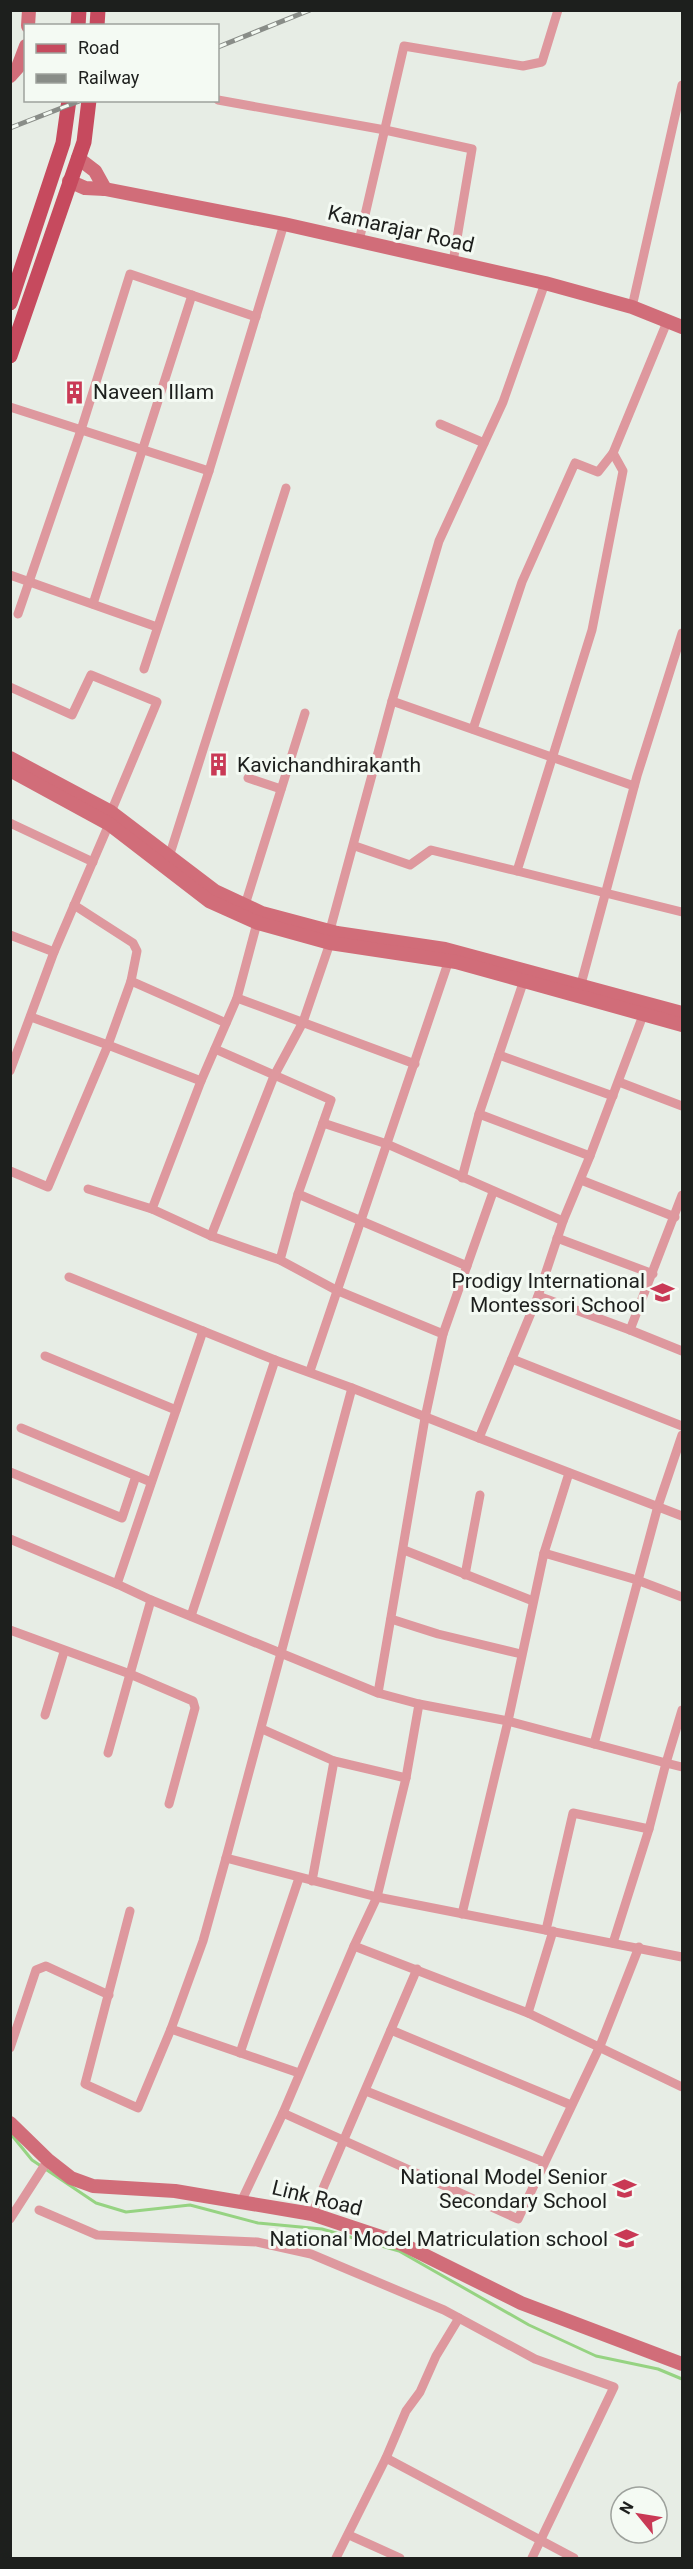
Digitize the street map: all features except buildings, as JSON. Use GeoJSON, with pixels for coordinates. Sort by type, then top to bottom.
{"type":"FeatureCollection","features":[{"type":"Feature","properties":{"kind":"main road"},"geometry":{"type":"LineString","coordinates":[[10,303],[14,278],[63,143],[69,102]]}},
{"type":"Feature","properties":{"kind":"main road"},"geometry":{"type":"LineString","coordinates":[[10,356],[84,142],[89,102]]}},
{"type":"Feature","properties":{"kind":"street"},"geometry":{"type":"LineString","coordinates":[[359,241],[404,46],[523,66],[534,64],[542,62],[546,56],[558,10]]}},
{"type":"Feature","properties":{"kind":"street"},"geometry":{"type":"LineString","coordinates":[[10,76],[18,68],[24,52]]}},
{"type":"Feature","properties":{"kind":"street"},"geometry":{"type":"LineString","coordinates":[[632,307],[679,118],[682,85]]}},
{"type":"Feature","properties":{"kind":"street"},"geometry":{"type":"LineString","coordinates":[[219,100],[384,130],[472,149],[453,262]]}},
{"type":"Feature","properties":{"kind":"street"},"geometry":{"type":"LineString","coordinates":[[78,158],[94,171],[105,189]]}},
{"type":"Feature","properties":{"kind":"street","name":"Kamarajar Road"},"geometry":{"type":"LineString","coordinates":[[69,181],[85,188],[105,189],[284,224],[545,283],[632,307],[682,327]]}},
{"type":"Feature","properties":{"kind":"street"},"geometry":{"type":"LineString","coordinates":[[144,669],[209,471],[284,224]]}},
{"type":"Feature","properties":{"kind":"street"},"geometry":{"type":"LineString","coordinates":[[18,614],[81,429],[130,274],[256,317]]}},
{"type":"Feature","properties":{"kind":"street"},"geometry":{"type":"LineString","coordinates":[[212,1236],[274,1076],[303,1022],[330,937],[392,701],[439,541],[503,402],[545,283]]}},
{"type":"Feature","properties":{"kind":"street"},"geometry":{"type":"LineString","coordinates":[[93,604],[192,295]]}},
{"type":"Feature","properties":{"kind":"street"},"geometry":{"type":"LineString","coordinates":[[473,729],[522,582],[574,463],[598,472],[613,453],[667,322]]}},
{"type":"Feature","properties":{"kind":"street"},"geometry":{"type":"LineString","coordinates":[[10,407],[209,471]]}},
{"type":"Feature","properties":{"kind":"street"},"geometry":{"type":"LineString","coordinates":[[440,424],[484,443]]}},
{"type":"Feature","properties":{"kind":"street"},"geometry":{"type":"LineString","coordinates":[[517,871],[592,630],[623,471],[613,453]]}},
{"type":"Feature","properties":{"kind":"street"},"geometry":{"type":"LineString","coordinates":[[169,857],[286,488]]}},
{"type":"Feature","properties":{"kind":"street"},"geometry":{"type":"LineString","coordinates":[[10,575],[157,627]]}},
{"type":"Feature","properties":{"kind":"street"},"geometry":{"type":"LineString","coordinates":[[581,984],[634,786],[682,633]]}},
{"type":"Feature","properties":{"kind":"street"},"geometry":{"type":"LineString","coordinates":[[10,687],[72,715],[91,675],[157,702],[54,952],[31,1017],[15,1046],[10,1071]]}},
{"type":"Feature","properties":{"kind":"street"},"geometry":{"type":"LineString","coordinates":[[392,701],[634,786]]}},
{"type":"Feature","properties":{"kind":"street"},"geometry":{"type":"LineString","coordinates":[[245,905],[305,713]]}},
{"type":"Feature","properties":{"kind":"street"},"geometry":{"type":"LineString","coordinates":[[10,758],[110,818],[215,891],[262,913],[330,937],[337,933],[446,949],[581,984],[682,1025]]}},
{"type":"Feature","properties":{"kind":"street"},"geometry":{"type":"LineString","coordinates":[[10,770],[110,818],[209,901],[257,922],[448,960],[646,1009],[682,1013]]}},
{"type":"Feature","properties":{"kind":"street"},"geometry":{"type":"LineString","coordinates":[[248,778],[281,789]]}},
{"type":"Feature","properties":{"kind":"street"},"geometry":{"type":"LineString","coordinates":[[10,823],[93,862]]}},
{"type":"Feature","properties":{"kind":"street"},"geometry":{"type":"LineString","coordinates":[[355,846],[410,865],[431,850],[682,912]]}},
{"type":"Feature","properties":{"kind":"street"},"geometry":{"type":"LineString","coordinates":[[10,1170],[48,1187],[108,1046],[131,981],[137,951],[133,943],[74,905]]}},
{"type":"Feature","properties":{"kind":"street"},"geometry":{"type":"LineString","coordinates":[[152,1209],[201,1081],[237,998],[257,922]]}},
{"type":"Feature","properties":{"kind":"street"},"geometry":{"type":"LineString","coordinates":[[10,935],[54,952]]}},
{"type":"Feature","properties":{"kind":"street"},"geometry":{"type":"LineString","coordinates":[[310,1371],[415,1065],[448,960]]}},
{"type":"Feature","properties":{"kind":"street"},"geometry":{"type":"LineString","coordinates":[[462,1178],[479,1114],[524,980]]}},
{"type":"Feature","properties":{"kind":"street"},"geometry":{"type":"LineString","coordinates":[[131,981],[225,1023]]}},
{"type":"Feature","properties":{"kind":"street"},"geometry":{"type":"LineString","coordinates":[[237,998],[415,1065]]}},
{"type":"Feature","properties":{"kind":"street"},"geometry":{"type":"LineString","coordinates":[[479,1438],[538,1296],[563,1221],[581,1180],[646,1009]]}},
{"type":"Feature","properties":{"kind":"street"},"geometry":{"type":"LineString","coordinates":[[31,1017],[201,1081]]}},
{"type":"Feature","properties":{"kind":"street"},"geometry":{"type":"LineString","coordinates":[[215,1049],[331,1100],[298,1194],[280,1260]]}},
{"type":"Feature","properties":{"kind":"street"},"geometry":{"type":"LineString","coordinates":[[499,1055],[613,1096]]}},
{"type":"Feature","properties":{"kind":"street"},"geometry":{"type":"LineString","coordinates":[[619,1082],[682,1106]]}},
{"type":"Feature","properties":{"kind":"street"},"geometry":{"type":"LineString","coordinates":[[479,1114],[590,1156]]}},
{"type":"Feature","properties":{"kind":"street"},"geometry":{"type":"LineString","coordinates":[[323,1123],[387,1144],[563,1221]]}},
{"type":"Feature","properties":{"kind":"street"},"geometry":{"type":"LineString","coordinates":[[581,1180],[675,1217]]}},
{"type":"Feature","properties":{"kind":"street"},"geometry":{"type":"LineString","coordinates":[[88,1189],[152,1209],[212,1236],[280,1260],[336,1290],[443,1334]]}},
{"type":"Feature","properties":{"kind":"street"},"geometry":{"type":"LineString","coordinates":[[378,1692],[425,1418],[443,1334],[493,1192]]}},
{"type":"Feature","properties":{"kind":"street"},"geometry":{"type":"LineString","coordinates":[[298,1194],[467,1266]]}},
{"type":"Feature","properties":{"kind":"street"},"geometry":{"type":"LineString","coordinates":[[630,1330],[682,1195]]}},
{"type":"Feature","properties":{"kind":"street"},"geometry":{"type":"LineString","coordinates":[[557,1238],[653,1274]]}},
{"type":"Feature","properties":{"kind":"street"},"geometry":{"type":"LineString","coordinates":[[69,1277],[274,1360],[310,1371],[425,1418],[682,1516]]}},
{"type":"Feature","properties":{"kind":"street"},"geometry":{"type":"LineString","coordinates":[[538,1296],[682,1351]]}},
{"type":"Feature","properties":{"kind":"street"},"geometry":{"type":"LineString","coordinates":[[117,1584],[203,1331]]}},
{"type":"Feature","properties":{"kind":"street"},"geometry":{"type":"LineString","coordinates":[[45,1356],[176,1410]]}},
{"type":"Feature","properties":{"kind":"street"},"geometry":{"type":"LineString","coordinates":[[512,1359],[682,1426]]}},
{"type":"Feature","properties":{"kind":"street"},"geometry":{"type":"LineString","coordinates":[[191,1616],[274,1360]]}},
{"type":"Feature","properties":{"kind":"street"},"geometry":{"type":"LineString","coordinates":[[130,1911],[85,2084],[138,2108],[171,2030],[203,1941],[262,1730],[352,1388]]}},
{"type":"Feature","properties":{"kind":"street"},"geometry":{"type":"LineString","coordinates":[[21,1428],[151,1482]]}},
{"type":"Feature","properties":{"kind":"street"},"geometry":{"type":"LineString","coordinates":[[594,1744],[658,1506],[682,1435]]}},
{"type":"Feature","properties":{"kind":"street"},"geometry":{"type":"LineString","coordinates":[[10,1472],[122,1518],[136,1476]]}},
{"type":"Feature","properties":{"kind":"street"},"geometry":{"type":"LineString","coordinates":[[462,1914],[508,1721],[544,1553],[568,1473]]}},
{"type":"Feature","properties":{"kind":"street"},"geometry":{"type":"LineString","coordinates":[[465,1575],[480,1495]]}},
{"type":"Feature","properties":{"kind":"street"},"geometry":{"type":"LineString","coordinates":[[10,1539],[151,1600],[378,1692],[418,1704],[508,1721],[682,1767]]}},
{"type":"Feature","properties":{"kind":"street"},"geometry":{"type":"LineString","coordinates":[[404,1550],[533,1601]]}},
{"type":"Feature","properties":{"kind":"street"},"geometry":{"type":"LineString","coordinates":[[544,1553],[637,1580],[682,1597]]}},
{"type":"Feature","properties":{"kind":"street"},"geometry":{"type":"LineString","coordinates":[[108,1753],[151,1600]]}},
{"type":"Feature","properties":{"kind":"street"},"geometry":{"type":"LineString","coordinates":[[391,1619],[438,1634],[521,1654]]}},
{"type":"Feature","properties":{"kind":"street"},"geometry":{"type":"LineString","coordinates":[[10,1630],[64,1652],[130,1674],[193,1701],[195,1708],[169,1804]]}},
{"type":"Feature","properties":{"kind":"street"},"geometry":{"type":"LineString","coordinates":[[45,1715],[64,1652]]}},
{"type":"Feature","properties":{"kind":"street"},"geometry":{"type":"LineString","coordinates":[[241,2202],[283,2113],[377,1897],[406,1778],[418,1704]]}},
{"type":"Feature","properties":{"kind":"street"},"geometry":{"type":"LineString","coordinates":[[613,1943],[649,1829],[682,1710]]}},
{"type":"Feature","properties":{"kind":"street"},"geometry":{"type":"LineString","coordinates":[[262,1730],[334,1761],[406,1778]]}},
{"type":"Feature","properties":{"kind":"street"},"geometry":{"type":"LineString","coordinates":[[312,1881],[334,1761]]}},
{"type":"Feature","properties":{"kind":"street"},"geometry":{"type":"LineString","coordinates":[[528,2013],[549,1931],[573,1813],[649,1829]]}},
{"type":"Feature","properties":{"kind":"street"},"geometry":{"type":"LineString","coordinates":[[226,1858],[377,1897],[682,1957]]}},
{"type":"Feature","properties":{"kind":"street"},"geometry":{"type":"LineString","coordinates":[[240,2053],[299,1878]]}},
{"type":"Feature","properties":{"kind":"street"},"geometry":{"type":"LineString","coordinates":[[354,1946],[528,2013],[682,2087]]}},
{"type":"Feature","properties":{"kind":"street"},"geometry":{"type":"LineString","coordinates":[[283,2113],[518,2218],[600,2046],[639,1947]]}},
{"type":"Feature","properties":{"kind":"street"},"geometry":{"type":"LineString","coordinates":[[10,2048],[36,1970],[40,1967],[46,1966],[109,1995]]}},
{"type":"Feature","properties":{"kind":"street"},"geometry":{"type":"LineString","coordinates":[[312,2214],[417,1970]]}},
{"type":"Feature","properties":{"kind":"street"},"geometry":{"type":"LineString","coordinates":[[171,2030],[299,2073]]}},
{"type":"Feature","properties":{"kind":"street"},"geometry":{"type":"LineString","coordinates":[[391,2030],[571,2106]]}},
{"type":"Feature","properties":{"kind":"street"},"geometry":{"type":"LineString","coordinates":[[366,2091],[544,2162]]}},
{"type":"Feature","properties":{"kind":"street","name":"Link Road"},"geometry":{"type":"LineString","coordinates":[[10,2123],[44,2165],[93,2186],[175,2191],[312,2214],[402,2244],[522,2303],[682,2364]]}},
{"type":"Feature","properties":{"kind":"street"},"geometry":{"type":"LineString","coordinates":[[10,2219],[44,2165]]}},
{"type":"Feature","properties":{"kind":"street"},"geometry":{"type":"LineString","coordinates":[[39,2210],[97,2235],[257,2242],[311,2254],[381,2282],[459,2318],[536,2359],[614,2387],[532,2559]]}},
{"type":"Feature","properties":{"kind":"street"},"geometry":{"type":"LineString","coordinates":[[336,2559],[386,2458],[406,2411],[420,2392],[436,2356],[459,2318]]}},
{"type":"Feature","properties":{"kind":"street"},"geometry":{"type":"LineString","coordinates":[[386,2458],[541,2539],[574,2559]]}},
{"type":"Feature","properties":{"kind":"street"},"geometry":{"type":"LineString","coordinates":[[349,2535],[400,2559]]}},
{"type":"Feature","properties":{"kind":"waterway"},"geometry":{"type":"LineString","coordinates":[[10,2133],[32,2160],[96,2203],[126,2212],[190,2205],[258,2223],[322,2229],[399,2251],[529,2325],[596,2356],[658,2369],[682,2379]]}},
{"type":"Feature","properties":{"kind":"railway"},"geometry":{"type":"LineString","coordinates":[[219,47],[310,10]]}},
{"type":"Feature","properties":{"kind":"railway"},"geometry":{"type":"LineString","coordinates":[[10,128],[77,102]]}},
{"type":"Feature","properties":{"kind":"place","name":"Naveen Illam"},"geometry":{"type":"Point","coordinates":[75,392]}},
{"type":"Feature","properties":{"kind":"place","name":"Kavichandhirakanth"},"geometry":{"type":"Point","coordinates":[219,765]}},
{"type":"Feature","properties":{"kind":"place","name":"Prodigy International Montessori School"},"geometry":{"type":"Point","coordinates":[663,1293]}},
{"type":"Feature","properties":{"kind":"place","name":"National Model Senior Secondary School"},"geometry":{"type":"Point","coordinates":[625,2189]}},
{"type":"Feature","properties":{"kind":"place","name":"National Model Matriculation school"},"geometry":{"type":"Point","coordinates":[626,2239]}}]}
